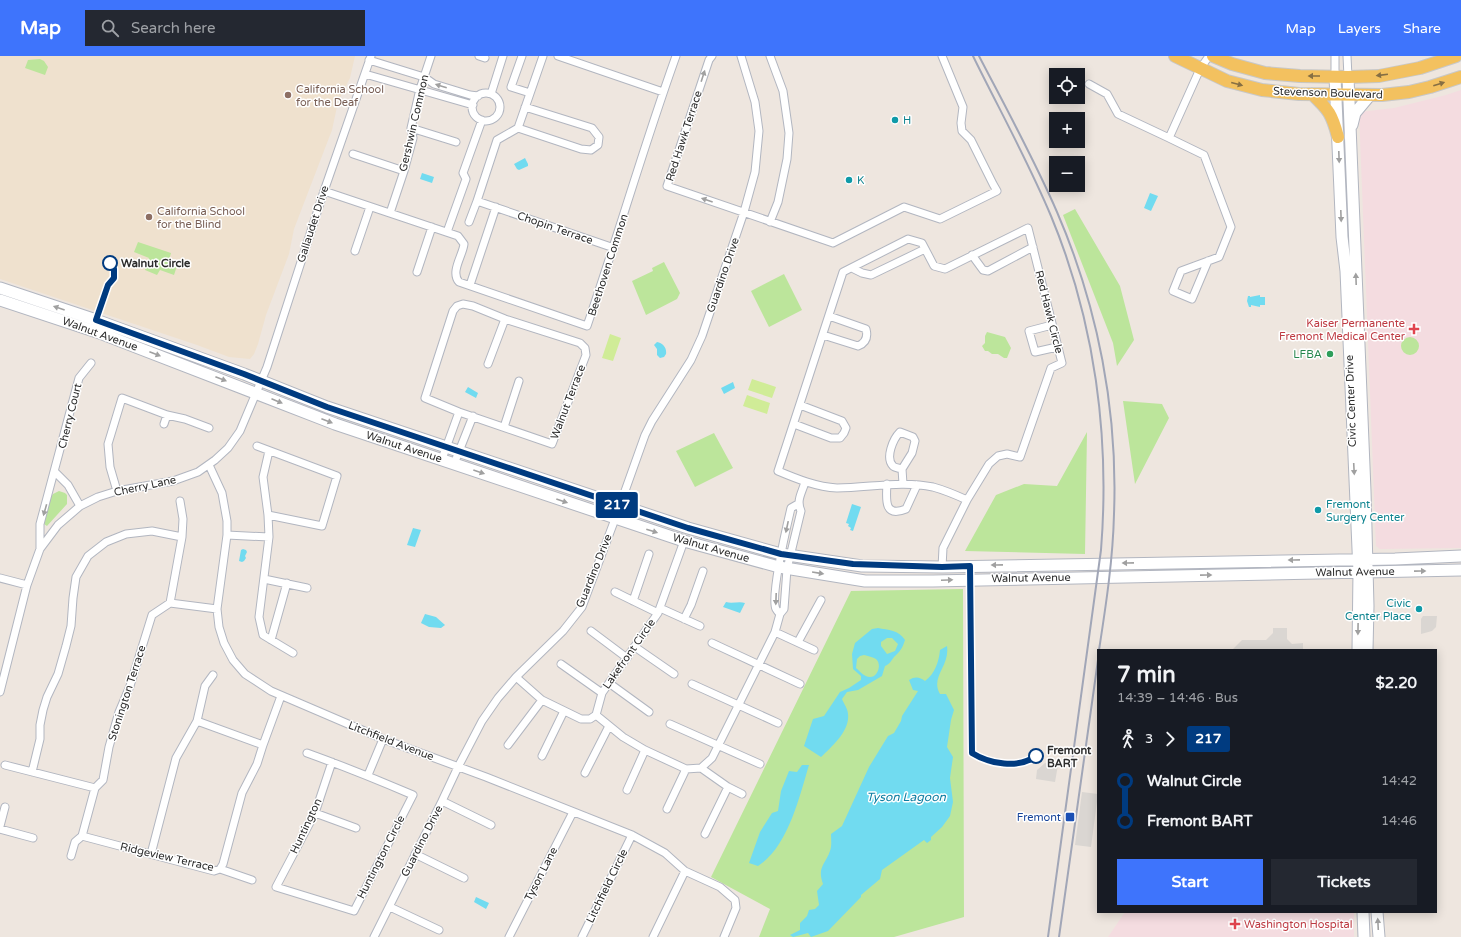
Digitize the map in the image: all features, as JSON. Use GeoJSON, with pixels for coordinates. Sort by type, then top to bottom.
{"type":"FeatureCollection","features":[{"type":"Feature","properties":{"kind":"main road","name":"Stevenson Boulevard"},"geometry":{"type":"LineString","coordinates":[[1175,56],[1227,81],[1262,90],[1312,94],[1370,95],[1409,92],[1461,77]]}},
{"type":"Feature","properties":{"kind":"main road","name":"Stevenson Boulevard"},"geometry":{"type":"LineString","coordinates":[[1213,56],[1232,64],[1265,73],[1300,76],[1348,77],[1379,76],[1420,68],[1456,56]]}},
{"type":"Feature","properties":{"kind":"main road","name":"Civic Center Drive"},"geometry":{"type":"LineString","coordinates":[[1335,76],[1342,237],[1346,279],[1367,649]]}},
{"type":"Feature","properties":{"kind":"main road","name":"Civic Center Drive"},"geometry":{"type":"LineString","coordinates":[[1348,77],[1365,491],[1362,559]]}},
{"type":"Feature","properties":{"kind":"main road"},"geometry":{"type":"LineString","coordinates":[[1312,94],[1324,105],[1332,117],[1338,137]]}},
{"type":"Feature","properties":{"kind":"main road"},"geometry":{"type":"LineString","coordinates":[[1350,131],[1356,113],[1370,95]]}},
{"type":"Feature","properties":{"kind":"main road","name":"Walnut Avenue"},"geometry":{"type":"LineString","coordinates":[[0,288],[96,320],[327,407],[688,528],[786,555],[862,566],[942,567],[1461,556]]}},
{"type":"Feature","properties":{"kind":"main road","name":"Walnut Avenue"},"geometry":{"type":"LineString","coordinates":[[0,300],[97,332],[335,424],[442,459],[615,519],[684,541],[783,568],[865,581],[933,581],[1461,570]]}},
{"type":"Feature","properties":{"kind":"main road","name":"Civic Center Drive"},"geometry":{"type":"LineString","coordinates":[[1358,649],[1363,572]]}},
{"type":"Feature","properties":{"kind":"main road"},"geometry":{"type":"LineString","coordinates":[[1363,913],[1364,937]]}},
{"type":"Feature","properties":{"kind":"main road"},"geometry":{"type":"LineString","coordinates":[[1377,913],[1379,937]]}},
{"type":"Feature","properties":{"kind":"street","name":"Gershwin Common"},"geometry":{"type":"LineString","coordinates":[[390,213],[413,138],[411,128],[420,89],[431,56]]}},
{"type":"Feature","properties":{"kind":"street"},"geometry":{"type":"LineString","coordinates":[[491,94],[503,56]]}},
{"type":"Feature","properties":{"kind":"street"},"geometry":{"type":"LineString","coordinates":[[522,56],[512,87],[530,93]]}},
{"type":"Feature","properties":{"kind":"street"},"geometry":{"type":"LineString","coordinates":[[469,222],[498,140],[518,128],[543,56]]}},
{"type":"Feature","properties":{"kind":"street"},"geometry":{"type":"LineString","coordinates":[[558,56],[663,92]]}},
{"type":"Feature","properties":{"kind":"street","name":"Beethoven Common"},"geometry":{"type":"LineString","coordinates":[[470,285],[587,326],[614,248],[663,92],[676,56]]}},
{"type":"Feature","properties":{"kind":"street","name":"Red Hawk Terrace"},"geometry":{"type":"LineString","coordinates":[[712,56],[709,60],[667,186],[744,212]]}},
{"type":"Feature","properties":{"kind":"street","name":"Guardino Drive"},"geometry":{"type":"LineString","coordinates":[[374,937],[458,766],[488,712],[516,677],[563,631],[582,607],[645,435],[652,421],[691,360],[702,336],[756,172],[759,131],[755,102],[741,56]]}},
{"type":"Feature","properties":{"kind":"street"},"geometry":{"type":"LineString","coordinates":[[770,56],[783,91],[788,133],[787,160],[778,202],[770,222]]}},
{"type":"Feature","properties":{"kind":"street"},"geometry":{"type":"LineString","coordinates":[[744,212],[833,244],[904,207],[940,219],[997,191],[971,140],[962,131],[961,123],[963,107],[942,56]]}},
{"type":"Feature","properties":{"kind":"street"},"geometry":{"type":"LineString","coordinates":[[1169,138],[1200,69],[1209,56]]}},
{"type":"Feature","properties":{"kind":"street","name":"Civic Center Drive"},"geometry":{"type":"LineString","coordinates":[[1335,56],[1335,76]]}},
{"type":"Feature","properties":{"kind":"street","name":"Civic Center Drive"},"geometry":{"type":"LineString","coordinates":[[1347,56],[1348,77]]}},
{"type":"Feature","properties":{"kind":"street"},"geometry":{"type":"LineString","coordinates":[[370,58],[424,77],[434,84],[470,95],[478,96],[482,94],[491,94],[495,96],[499,103],[499,112],[494,118],[486,121],[482,120],[475,114],[473,105],[478,96]]}},
{"type":"Feature","properties":{"kind":"street","name":"Gallaudet Drive"},"geometry":{"type":"LineString","coordinates":[[257,393],[370,58]]}},
{"type":"Feature","properties":{"kind":"street"},"geometry":{"type":"LineString","coordinates":[[394,82],[399,69]]}},
{"type":"Feature","properties":{"kind":"street"},"geometry":{"type":"LineString","coordinates":[[365,74],[473,105]]}},
{"type":"Feature","properties":{"kind":"street"},"geometry":{"type":"LineString","coordinates":[[1089,84],[1107,94],[1118,114],[1204,155],[1231,227],[1219,258],[1208,261],[1181,271],[1173,291],[1192,299],[1208,261]]}},
{"type":"Feature","properties":{"kind":"street"},"geometry":{"type":"LineString","coordinates":[[518,128],[581,149],[591,150],[598,146],[599,137],[592,128],[525,107]]}},
{"type":"Feature","properties":{"kind":"street"},"geometry":{"type":"LineString","coordinates":[[447,232],[466,179],[463,173],[482,120]]}},
{"type":"Feature","properties":{"kind":"street"},"geometry":{"type":"LineString","coordinates":[[411,128],[456,142]]}},
{"type":"Feature","properties":{"kind":"street"},"geometry":{"type":"LineString","coordinates":[[353,154],[404,171]]}},
{"type":"Feature","properties":{"kind":"street"},"geometry":{"type":"LineString","coordinates":[[324,191],[458,236],[464,244],[455,274],[456,279],[459,282],[470,285],[496,207],[477,200]]}},
{"type":"Feature","properties":{"kind":"street"},"geometry":{"type":"LineString","coordinates":[[355,251],[370,207]]}},
{"type":"Feature","properties":{"kind":"street","name":"Chopin Terrace"},"geometry":{"type":"LineString","coordinates":[[496,207],[614,248]]}},
{"type":"Feature","properties":{"kind":"street"},"geometry":{"type":"LineString","coordinates":[[417,272],[432,227]]}},
{"type":"Feature","properties":{"kind":"street","name":"Red Hawk Circle"},"geometry":{"type":"LineString","coordinates":[[967,500],[989,464],[998,456],[1007,454],[1020,457],[1051,368],[1062,363],[1028,228],[972,255]]}},
{"type":"Feature","properties":{"kind":"street"},"geometry":{"type":"LineString","coordinates":[[942,567],[943,548],[967,500],[933,487],[916,485],[887,484],[837,488],[805,482],[778,471],[843,272],[908,239],[922,243],[934,266],[945,269],[972,255],[983,270],[988,271],[1033,247]]}},
{"type":"Feature","properties":{"kind":"street"},"geometry":{"type":"LineString","coordinates":[[852,268],[862,273],[871,275],[925,249]]}},
{"type":"Feature","properties":{"kind":"street","name":"Walnut Terrace"},"geometry":{"type":"LineString","coordinates":[[462,304],[473,306],[505,319],[580,343],[585,348],[586,355],[552,444],[460,412],[425,398],[453,311],[457,306],[462,304]]}},
{"type":"Feature","properties":{"kind":"street"},"geometry":{"type":"LineString","coordinates":[[823,335],[858,346],[866,340],[866,329],[829,316]]}},
{"type":"Feature","properties":{"kind":"street"},"geometry":{"type":"LineString","coordinates":[[488,364],[505,319]]}},
{"type":"Feature","properties":{"kind":"street"},"geometry":{"type":"LineString","coordinates":[[1052,325],[1029,332],[1035,352],[1057,347]]}},
{"type":"Feature","properties":{"kind":"street","name":"Cherry Court"},"geometry":{"type":"LineString","coordinates":[[40,549],[40,524],[79,378],[91,363]]}},
{"type":"Feature","properties":{"kind":"street"},"geometry":{"type":"LineString","coordinates":[[504,427],[519,381]]}},
{"type":"Feature","properties":{"kind":"street","name":"Cherry Lane"},"geometry":{"type":"LineString","coordinates":[[0,692],[27,585],[40,549],[58,526],[80,506],[98,497],[116,491],[172,481],[198,472],[209,465],[228,448],[234,440],[247,418],[257,393]]}},
{"type":"Feature","properties":{"kind":"street"},"geometry":{"type":"LineString","coordinates":[[116,491],[110,467],[108,444],[122,398],[167,415],[185,419],[209,428]]}},
{"type":"Feature","properties":{"kind":"street"},"geometry":{"type":"LineString","coordinates":[[794,424],[831,438],[840,438],[846,428],[842,421],[800,405]]}},
{"type":"Feature","properties":{"kind":"street"},"geometry":{"type":"LineString","coordinates":[[442,459],[460,412]]}},
{"type":"Feature","properties":{"kind":"street"},"geometry":{"type":"LineString","coordinates":[[164,424],[167,415]]}},
{"type":"Feature","properties":{"kind":"street"},"geometry":{"type":"LineString","coordinates":[[454,464],[473,416]]}},
{"type":"Feature","properties":{"kind":"street"},"geometry":{"type":"LineString","coordinates":[[902,469],[894,467],[890,462],[896,436],[900,432],[912,437],[915,441],[912,453],[902,469],[903,484]]}},
{"type":"Feature","properties":{"kind":"street"},"geometry":{"type":"LineString","coordinates":[[257,446],[337,476],[322,526],[268,515]]}},
{"type":"Feature","properties":{"kind":"street"},"geometry":{"type":"LineString","coordinates":[[269,451],[263,477],[269,537],[259,618],[263,635],[293,653]]}},
{"type":"Feature","properties":{"kind":"street","name":"Litchfield Avenue"},"geometry":{"type":"LineString","coordinates":[[209,465],[222,493],[226,509],[227,535],[217,609],[219,627],[222,638],[233,660],[245,674],[262,687],[281,696],[383,739],[458,766],[632,835],[665,853],[685,871],[720,887],[735,900],[736,908],[724,937]]}},
{"type":"Feature","properties":{"kind":"street"},"geometry":{"type":"LineString","coordinates":[[55,472],[68,485],[80,506]]}},
{"type":"Feature","properties":{"kind":"street"},"geometry":{"type":"LineString","coordinates":[[516,677],[542,700],[564,711],[581,719],[590,719],[596,715],[609,726],[645,750],[686,769],[701,768],[712,758],[775,632],[780,614],[776,609],[776,604],[783,568],[801,511],[798,504],[805,482]]}},
{"type":"Feature","properties":{"kind":"street"},"geometry":{"type":"LineString","coordinates":[[887,484],[886,502],[890,510],[894,512],[900,512],[906,509],[916,485]]}},
{"type":"Feature","properties":{"kind":"street"},"geometry":{"type":"LineString","coordinates":[[180,501],[183,519],[182,537],[170,603],[217,609]]}},
{"type":"Feature","properties":{"kind":"street"},"geometry":{"type":"LineString","coordinates":[[32,772],[40,739],[40,724],[43,710],[52,685],[58,674],[71,626],[76,577],[88,556],[106,542],[126,534],[152,531],[182,537]]}},
{"type":"Feature","properties":{"kind":"street"},"geometry":{"type":"LineString","coordinates":[[227,535],[269,537]]}},
{"type":"Feature","properties":{"kind":"street","name":"Lakefront Circle"},"geometry":{"type":"LineString","coordinates":[[596,715],[602,693],[659,611],[684,541]]}},
{"type":"Feature","properties":{"kind":"street"},"geometry":{"type":"LineString","coordinates":[[633,601],[649,554]]}},
{"type":"Feature","properties":{"kind":"street"},"geometry":{"type":"LineString","coordinates":[[684,619],[691,605],[703,571]]}},
{"type":"Feature","properties":{"kind":"street"},"geometry":{"type":"LineString","coordinates":[[0,578],[27,585]]}},
{"type":"Feature","properties":{"kind":"street"},"geometry":{"type":"LineString","coordinates":[[264,579],[307,588]]}},
{"type":"Feature","properties":{"kind":"street"},"geometry":{"type":"LineString","coordinates":[[271,640],[287,583]]}},
{"type":"Feature","properties":{"kind":"street"},"geometry":{"type":"LineString","coordinates":[[615,592],[633,601],[700,626]]}},
{"type":"Feature","properties":{"kind":"street"},"geometry":{"type":"LineString","coordinates":[[798,642],[821,600]]}},
{"type":"Feature","properties":{"kind":"street","name":"Stonington Terrace"},"geometry":{"type":"LineString","coordinates":[[71,856],[75,842],[82,836],[95,788],[103,780],[109,747],[119,712],[130,686],[152,615],[170,603]]}},
{"type":"Feature","properties":{"kind":"street"},"geometry":{"type":"LineString","coordinates":[[591,631],[627,658]]}},
{"type":"Feature","properties":{"kind":"street"},"geometry":{"type":"LineString","coordinates":[[775,632],[814,650]]}},
{"type":"Feature","properties":{"kind":"street"},"geometry":{"type":"LineString","coordinates":[[712,643],[800,684]]}},
{"type":"Feature","properties":{"kind":"street"},"geometry":{"type":"LineString","coordinates":[[635,647],[674,674]]}},
{"type":"Feature","properties":{"kind":"street"},"geometry":{"type":"LineString","coordinates":[[561,664],[602,693]]}},
{"type":"Feature","properties":{"kind":"street"},"geometry":{"type":"LineString","coordinates":[[150,854],[176,758],[197,721],[204,686],[213,675]]}},
{"type":"Feature","properties":{"kind":"street"},"geometry":{"type":"LineString","coordinates":[[609,683],[649,712]]}},
{"type":"Feature","properties":{"kind":"street"},"geometry":{"type":"LineString","coordinates":[[692,684],[778,723]]}},
{"type":"Feature","properties":{"kind":"street"},"geometry":{"type":"LineString","coordinates":[[220,869],[223,864],[242,792],[257,764],[262,745],[281,696]]}},
{"type":"Feature","properties":{"kind":"street"},"geometry":{"type":"LineString","coordinates":[[508,745],[542,700]]}},
{"type":"Feature","properties":{"kind":"street"},"geometry":{"type":"LineString","coordinates":[[542,756],[564,711]]}},
{"type":"Feature","properties":{"kind":"street"},"geometry":{"type":"LineString","coordinates":[[197,721],[262,745]]}},
{"type":"Feature","properties":{"kind":"street"},"geometry":{"type":"LineString","coordinates":[[670,724],[760,764]]}},
{"type":"Feature","properties":{"kind":"street"},"geometry":{"type":"LineString","coordinates":[[584,773],[609,726]]}},
{"type":"Feature","properties":{"kind":"street"},"geometry":{"type":"LineString","coordinates":[[306,753],[368,775],[383,739]]}},
{"type":"Feature","properties":{"kind":"street"},"geometry":{"type":"LineString","coordinates":[[626,790],[645,750]]}},
{"type":"Feature","properties":{"kind":"street","name":"Huntington"},"geometry":{"type":"LineString","coordinates":[[276,887],[315,813],[332,762]]}},
{"type":"Feature","properties":{"kind":"street"},"geometry":{"type":"LineString","coordinates":[[4,765],[95,788]]}},
{"type":"Feature","properties":{"kind":"street"},"geometry":{"type":"LineString","coordinates":[[701,768],[728,787],[742,794]]}},
{"type":"Feature","properties":{"kind":"street"},"geometry":{"type":"LineString","coordinates":[[667,809],[686,769]]}},
{"type":"Feature","properties":{"kind":"street","name":"Huntington Circle"},"geometry":{"type":"LineString","coordinates":[[276,887],[354,911],[413,795],[368,775]]}},
{"type":"Feature","properties":{"kind":"street"},"geometry":{"type":"LineString","coordinates":[[705,834],[728,787]]}},
{"type":"Feature","properties":{"kind":"street"},"geometry":{"type":"LineString","coordinates":[[442,801],[491,825]]}},
{"type":"Feature","properties":{"kind":"street"},"geometry":{"type":"LineString","coordinates":[[5,807],[0,828],[33,838]]}},
{"type":"Feature","properties":{"kind":"street","name":"Tyson Lane"},"geometry":{"type":"LineString","coordinates":[[509,937],[573,812]]}},
{"type":"Feature","properties":{"kind":"street"},"geometry":{"type":"LineString","coordinates":[[315,813],[356,828]]}},
{"type":"Feature","properties":{"kind":"street","name":"Litchfield Circle"},"geometry":{"type":"LineString","coordinates":[[582,937],[632,835]]}},
{"type":"Feature","properties":{"kind":"street","name":"Ridgeview Terrace"},"geometry":{"type":"LineString","coordinates":[[82,836],[214,871],[220,869],[252,880]]}},
{"type":"Feature","properties":{"kind":"street"},"geometry":{"type":"LineString","coordinates":[[415,854],[464,878]]}},
{"type":"Feature","properties":{"kind":"street"},"geometry":{"type":"LineString","coordinates":[[653,937],[685,871]]}},
{"type":"Feature","properties":{"kind":"street"},"geometry":{"type":"LineString","coordinates":[[390,907],[439,930]]}},
{"type":"Feature","properties":{"kind":"shaded area","name":"California School for the Blind"},"geometry":{"type":"Polygon","coordinates":[[[0,56],[355,56],[350,78],[338,102],[332,130],[294,229],[289,254],[266,315],[258,344],[250,359],[229,357],[0,279],[0,56]]]}},
{"type":"Feature","properties":{"kind":"shaded area","name":"Kaiser Permanente Fremont Medical Center"},"geometry":{"type":"Polygon","coordinates":[[[1461,90],[1461,548],[1380,549],[1376,546],[1359,112],[1394,108],[1461,90]]]}},
{"type":"Feature","properties":{"kind":"shaded area"},"geometry":{"type":"Polygon","coordinates":[[[1423,616],[1437,616],[1436,627],[1432,631],[1421,634],[1421,619],[1423,616]]]}},
{"type":"Feature","properties":{"kind":"shaded area"},"geometry":{"type":"Polygon","coordinates":[[[1273,628],[1287,628],[1287,639],[1292,644],[1303,643],[1303,649],[1233,649],[1242,640],[1266,640],[1273,633],[1273,628]]]}},
{"type":"Feature","properties":{"kind":"shaded area"},"geometry":{"type":"Polygon","coordinates":[[[1045,763],[1058,765],[1055,782],[1036,779],[1037,770],[1045,763]]]}},
{"type":"Feature","properties":{"kind":"shaded area"},"geometry":{"type":"Polygon","coordinates":[[[1082,792],[1097,794],[1091,847],[1075,845],[1082,792]]]}},
{"type":"Feature","properties":{"kind":"shaded area","name":"Washington Hospital"},"geometry":{"type":"Polygon","coordinates":[[[1124,913],[1354,913],[1354,937],[1108,937],[1124,913]]]}},
{"type":"Feature","properties":{"kind":"green space"},"geometry":{"type":"Polygon","coordinates":[[[40,59],[44,61],[48,67],[45,75],[25,68],[28,60],[40,59]]]}},
{"type":"Feature","properties":{"kind":"green space"},"geometry":{"type":"Polygon","coordinates":[[[1075,209],[1120,286],[1134,340],[1117,366],[1113,343],[1063,215],[1075,209]]]}},
{"type":"Feature","properties":{"kind":"green space"},"geometry":{"type":"Polygon","coordinates":[[[138,242],[171,253],[169,260],[178,263],[174,275],[160,270],[157,275],[145,270],[149,258],[134,252],[138,242]]]}},
{"type":"Feature","properties":{"kind":"green space"},"geometry":{"type":"Polygon","coordinates":[[[664,262],[680,293],[677,299],[646,315],[632,281],[653,271],[652,268],[664,262]]]}},
{"type":"Feature","properties":{"kind":"green space"},"geometry":{"type":"Polygon","coordinates":[[[784,274],[802,310],[769,327],[751,291],[784,274]]]}},
{"type":"Feature","properties":{"kind":"green space"},"geometry":{"type":"Polygon","coordinates":[[[987,332],[1005,337],[1011,348],[1007,358],[985,351],[982,346],[985,343],[985,336],[987,332]]]}},
{"type":"Feature","properties":{"kind":"green space"},"geometry":{"type":"Polygon","coordinates":[[[610,334],[621,338],[613,361],[602,358],[610,334]]]}},
{"type":"Feature","properties":{"kind":"green space"},"geometry":{"type":"Polygon","coordinates":[[[1410,337],[1416,340],[1419,346],[1416,352],[1410,355],[1404,352],[1401,346],[1404,340],[1410,337]]]}},
{"type":"Feature","properties":{"kind":"green space"},"geometry":{"type":"Polygon","coordinates":[[[752,379],[776,387],[772,398],[748,390],[752,379]]]}},
{"type":"Feature","properties":{"kind":"green space"},"geometry":{"type":"Polygon","coordinates":[[[747,395],[770,403],[767,414],[743,406],[747,395]]]}},
{"type":"Feature","properties":{"kind":"green space"},"geometry":{"type":"Polygon","coordinates":[[[1123,401],[1162,404],[1169,418],[1135,484],[1123,401]]]}},
{"type":"Feature","properties":{"kind":"green space"},"geometry":{"type":"Polygon","coordinates":[[[1087,432],[1085,554],[965,551],[996,495],[1024,484],[1057,486],[1087,432]]]}},
{"type":"Feature","properties":{"kind":"green space"},"geometry":{"type":"Polygon","coordinates":[[[714,433],[733,468],[695,487],[676,451],[714,433]]]}},
{"type":"Feature","properties":{"kind":"green space"},"geometry":{"type":"Polygon","coordinates":[[[59,491],[67,495],[67,504],[47,526],[44,524],[51,497],[59,491]]]}},
{"type":"Feature","properties":{"kind":"green space"},"geometry":{"type":"Polygon","coordinates":[[[963,589],[964,917],[894,937],[759,937],[770,909],[711,877],[851,591],[963,589]]]}},
{"type":"Feature","properties":{"kind":"water"},"geometry":{"type":"Polygon","coordinates":[[[525,158],[528,166],[519,170],[517,169],[514,164],[525,158]]]}},
{"type":"Feature","properties":{"kind":"water"},"geometry":{"type":"Polygon","coordinates":[[[422,173],[434,177],[432,183],[420,179],[422,173]]]}},
{"type":"Feature","properties":{"kind":"water"},"geometry":{"type":"Polygon","coordinates":[[[1150,193],[1158,196],[1151,211],[1144,208],[1150,193]]]}},
{"type":"Feature","properties":{"kind":"water"},"geometry":{"type":"Polygon","coordinates":[[[1260,295],[1260,297],[1265,297],[1265,305],[1260,305],[1260,307],[1251,305],[1251,307],[1249,307],[1247,301],[1248,296],[1260,295]]]}},
{"type":"Feature","properties":{"kind":"water"},"geometry":{"type":"Polygon","coordinates":[[[657,342],[661,343],[665,348],[666,354],[664,357],[660,358],[657,355],[657,349],[654,345],[657,342]]]}},
{"type":"Feature","properties":{"kind":"water"},"geometry":{"type":"Polygon","coordinates":[[[733,382],[735,388],[724,394],[721,388],[733,382]]]}},
{"type":"Feature","properties":{"kind":"water"},"geometry":{"type":"Polygon","coordinates":[[[468,387],[478,393],[476,398],[465,392],[468,387]]]}},
{"type":"Feature","properties":{"kind":"water"},"geometry":{"type":"Polygon","coordinates":[[[852,504],[861,507],[853,531],[850,530],[851,528],[848,526],[849,524],[846,523],[852,504]]]}},
{"type":"Feature","properties":{"kind":"water"},"geometry":{"type":"Polygon","coordinates":[[[413,528],[421,530],[415,547],[407,545],[413,528]]]}},
{"type":"Feature","properties":{"kind":"water"},"geometry":{"type":"Polygon","coordinates":[[[243,549],[247,552],[245,556],[246,558],[242,562],[239,561],[241,550],[243,549]]]}},
{"type":"Feature","properties":{"kind":"water"},"geometry":{"type":"Polygon","coordinates":[[[726,602],[745,603],[740,613],[723,607],[726,602]]]}},
{"type":"Feature","properties":{"kind":"water"},"geometry":{"type":"Polygon","coordinates":[[[425,614],[436,617],[445,625],[441,628],[429,627],[421,623],[425,614]]]}},
{"type":"Feature","properties":{"kind":"water"},"geometry":{"type":"Polygon","coordinates":[[[878,628],[896,632],[905,640],[900,651],[885,666],[882,676],[858,690],[847,692],[842,699],[848,712],[846,726],[835,743],[821,757],[804,746],[813,719],[824,716],[840,692],[861,680],[861,676],[853,669],[852,654],[855,643],[872,629],[878,628]],[[887,638],[881,642],[881,646],[887,654],[895,651],[898,644],[892,638],[887,638]],[[864,655],[857,659],[856,668],[866,676],[873,676],[877,673],[879,667],[878,661],[864,655]]]}},
{"type":"Feature","properties":{"kind":"water","name":"Tyson Lagoon"},"geometry":{"type":"Polygon","coordinates":[[[947,646],[946,660],[937,682],[940,694],[946,694],[954,710],[947,747],[953,757],[950,778],[953,802],[950,816],[942,827],[931,837],[931,840],[927,843],[924,840],[882,870],[880,879],[861,895],[861,897],[828,931],[811,937],[808,933],[793,937],[790,935],[800,930],[800,923],[807,916],[809,910],[815,909],[819,905],[817,891],[823,884],[821,870],[831,849],[831,834],[842,826],[869,767],[888,736],[894,733],[901,721],[902,716],[918,691],[913,690],[909,680],[917,678],[925,681],[936,667],[940,650],[947,646]]]}},
{"type":"Feature","properties":{"kind":"water"},"geometry":{"type":"Polygon","coordinates":[[[802,765],[809,765],[791,821],[785,834],[768,858],[758,866],[749,863],[760,832],[772,813],[778,811],[781,791],[789,771],[797,772],[802,765]]]}},
{"type":"Feature","properties":{"kind":"water"},"geometry":{"type":"Polygon","coordinates":[[[476,897],[489,903],[486,909],[474,902],[476,897]]]}},
{"type":"Feature","properties":{"kind":"railway"},"geometry":{"type":"LineString","coordinates":[[973,56],[1033,175],[1051,216],[1066,256],[1079,297],[1089,338],[1101,423],[1103,465],[1101,550],[1048,937]]}},
{"type":"Feature","properties":{"kind":"railway"},"geometry":{"type":"LineString","coordinates":[[979,56],[1029,153],[1057,212],[1084,285],[1102,360],[1109,398],[1113,437],[1114,514],[1111,565],[1099,649]]}},
{"type":"Feature","properties":{"kind":"railway"},"geometry":{"type":"LineString","coordinates":[[1059,937],[1097,667]]}},
{"type":"Feature","properties":{"kind":"bus line","name":"217"},"geometry":{"type":"LineString","coordinates":[[110,263],[115,274],[114,278],[108,285],[96,320],[244,374],[327,407],[688,528],[781,554],[862,566],[970,566],[972,753],[980,758],[1009,764],[1026,763],[1036,756]]}},
{"type":"Feature","properties":{"kind":"place","name":"California School for the Deaf"},"geometry":{"type":"Point","coordinates":[288,95]}},
{"type":"Feature","properties":{"kind":"place","name":"H"},"geometry":{"type":"Point","coordinates":[895,120]}},
{"type":"Feature","properties":{"kind":"place","name":"K"},"geometry":{"type":"Point","coordinates":[849,180]}},
{"type":"Feature","properties":{"kind":"place","name":"California School for the Blind"},"geometry":{"type":"Point","coordinates":[149,217]}},
{"type":"Feature","properties":{"kind":"place","name":"Walnut Circle"},"geometry":{"type":"Point","coordinates":[110,263]}},
{"type":"Feature","properties":{"kind":"place","name":"Kaiser Permanente Fremont Medical Center"},"geometry":{"type":"Point","coordinates":[1414,329]}},
{"type":"Feature","properties":{"kind":"place","name":"LFBA"},"geometry":{"type":"Point","coordinates":[1330,354]}},
{"type":"Feature","properties":{"kind":"place","name":"Fremont Surgery Center"},"geometry":{"type":"Point","coordinates":[1318,510]}},
{"type":"Feature","properties":{"kind":"place","name":"Civic Center Place"},"geometry":{"type":"Point","coordinates":[1419,609]}},
{"type":"Feature","properties":{"kind":"place","name":"Fremont BART"},"geometry":{"type":"Point","coordinates":[1036,756]}},
{"type":"Feature","properties":{"kind":"place","name":"Fremont"},"geometry":{"type":"Point","coordinates":[1070,817]}},
{"type":"Feature","properties":{"kind":"place","name":"Washington Hospital"},"geometry":{"type":"Point","coordinates":[1235,924]}}]}
